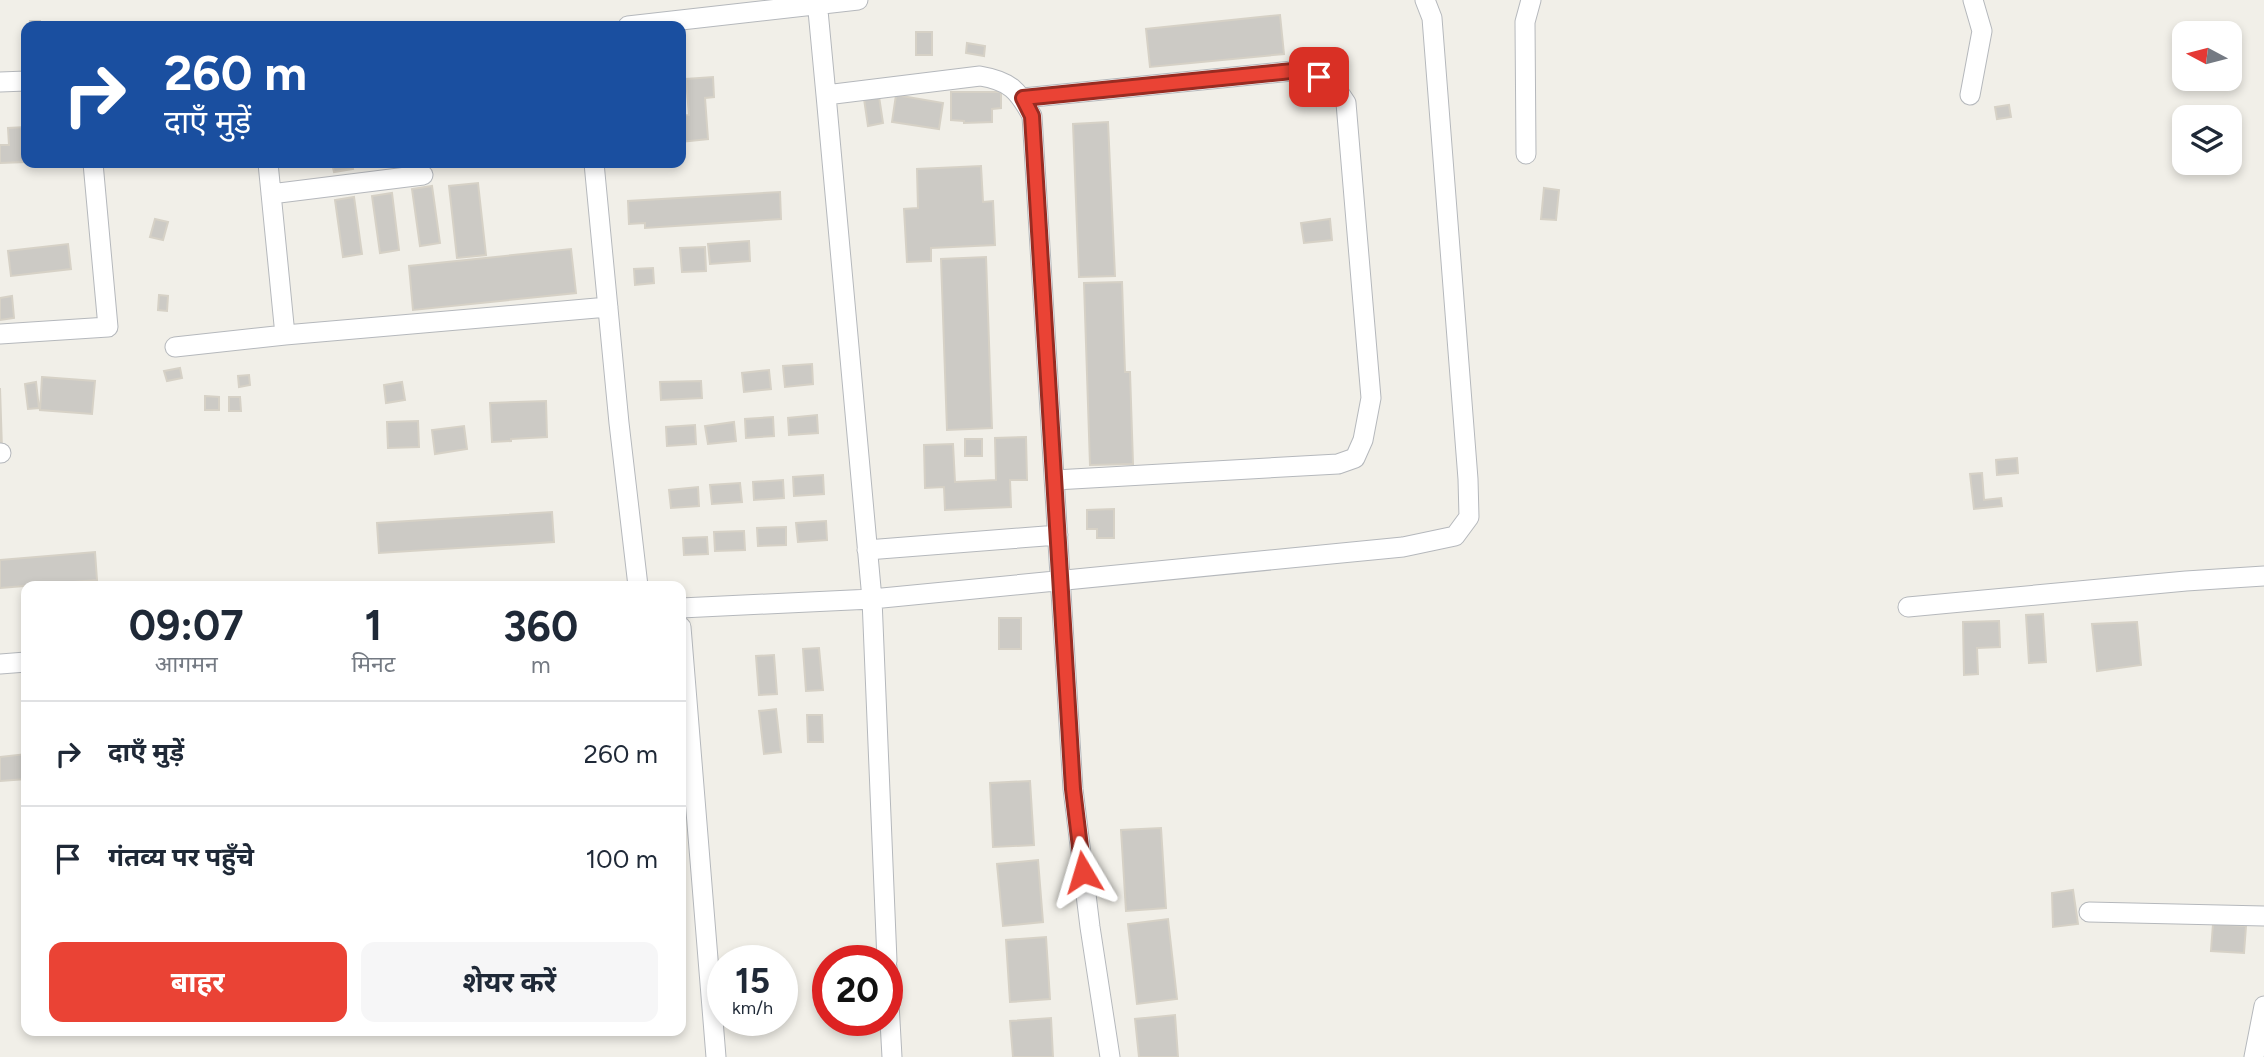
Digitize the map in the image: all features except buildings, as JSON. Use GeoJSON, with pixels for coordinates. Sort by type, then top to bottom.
{"type":"FeatureCollection","features":[{"type":"Feature","properties":{"kind":"street"},"geometry":{"type":"LineString","coordinates":[[667,21],[817,2],[858,0]]}},
{"type":"Feature","properties":{"kind":"street"},"geometry":{"type":"LineString","coordinates":[[686,608],[872,599],[1403,547],[1455,536],[1469,517],[1468,480],[1432,18],[1425,0]]}},
{"type":"Feature","properties":{"kind":"street"},"geometry":{"type":"LineString","coordinates":[[1526,154],[1525,22],[1531,0]]}},
{"type":"Feature","properties":{"kind":"street"},"geometry":{"type":"LineString","coordinates":[[1970,95],[1982,31],[1973,0]]}},
{"type":"Feature","properties":{"kind":"street"},"geometry":{"type":"LineString","coordinates":[[817,2],[872,599],[886,945]]}},
{"type":"Feature","properties":{"kind":"street"},"geometry":{"type":"LineString","coordinates":[[1023,98],[1292,71],[1319,77],[1336,86],[1346,103],[1371,398],[1363,440],[1355,457],[1338,464],[1055,480]]}},
{"type":"Feature","properties":{"kind":"street"},"geometry":{"type":"LineString","coordinates":[[826,95],[980,76],[1001,79],[1023,98],[1032,116],[1073,789],[1110,1057]]}},
{"type":"Feature","properties":{"kind":"street"},"geometry":{"type":"LineString","coordinates":[[0,82],[21,81]]}},
{"type":"Feature","properties":{"kind":"street"},"geometry":{"type":"LineString","coordinates":[[0,334],[108,327],[93,168]]}},
{"type":"Feature","properties":{"kind":"street"},"geometry":{"type":"LineString","coordinates":[[268,168],[285,335]]}},
{"type":"Feature","properties":{"kind":"street"},"geometry":{"type":"LineString","coordinates":[[594,168],[637,581]]}},
{"type":"Feature","properties":{"kind":"street"},"geometry":{"type":"LineString","coordinates":[[271,194],[423,175]]}},
{"type":"Feature","properties":{"kind":"street"},"geometry":{"type":"LineString","coordinates":[[175,347],[608,307]]}},
{"type":"Feature","properties":{"kind":"street"},"geometry":{"type":"LineString","coordinates":[[867,550],[1058,534]]}},
{"type":"Feature","properties":{"kind":"street"},"geometry":{"type":"LineString","coordinates":[[1908,607],[2264,576]]}},
{"type":"Feature","properties":{"kind":"street"},"geometry":{"type":"LineString","coordinates":[[0,664],[21,662]]}},
{"type":"Feature","properties":{"kind":"street"},"geometry":{"type":"LineString","coordinates":[[686,688],[716,1057]]}},
{"type":"Feature","properties":{"kind":"street"},"geometry":{"type":"LineString","coordinates":[[2089,912],[2264,916]]}},
{"type":"Feature","properties":{"kind":"street"},"geometry":{"type":"LineString","coordinates":[[2254,1057],[2264,1006]]}},
{"type":"Feature","properties":{"kind":"street"},"geometry":{"type":"LineString","coordinates":[[891,1036],[892,1057]]}},
{"type":"Feature","properties":{"kind":"route"},"geometry":{"type":"LineString","coordinates":[[1083,872],[1073,789],[1032,116],[1023,98],[1292,71],[1319,77]]}}]}
